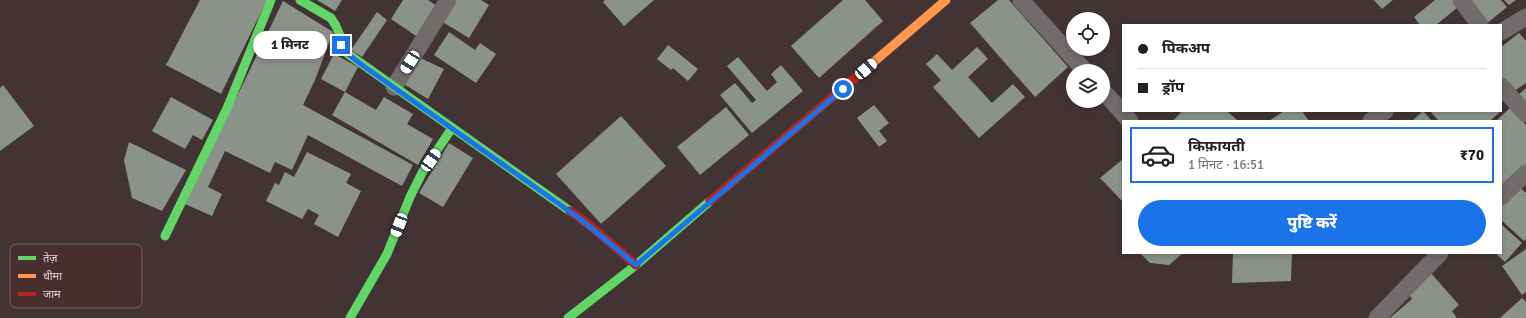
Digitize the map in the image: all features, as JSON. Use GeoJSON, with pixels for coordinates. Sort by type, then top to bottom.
{"type":"FeatureCollection","features":[{"type":"Feature","properties":{"kind":"main road"},"geometry":{"type":"LineString","coordinates":[[165,236],[228,106],[271,0]]}},
{"type":"Feature","properties":{"kind":"main road"},"geometry":{"type":"LineString","coordinates":[[300,0],[328,16],[334,22],[341,45],[348,54],[582,220],[636,265]]}},
{"type":"Feature","properties":{"kind":"main road"},"geometry":{"type":"LineString","coordinates":[[568,318],[636,265],[946,0]]}},
{"type":"Feature","properties":{"kind":"main road"},"geometry":{"type":"LineString","coordinates":[[350,318],[388,254],[410,197],[424,171],[452,128]]}},
{"type":"Feature","properties":{"kind":"street"},"geometry":{"type":"LineString","coordinates":[[394,88],[448,0]]}},
{"type":"Feature","properties":{"kind":"street"},"geometry":{"type":"LineString","coordinates":[[1021,0],[1079,64]]}},
{"type":"Feature","properties":{"kind":"street"},"geometry":{"type":"LineString","coordinates":[[1461,0],[1479,24]]}},
{"type":"Feature","properties":{"kind":"street"},"geometry":{"type":"LineString","coordinates":[[1502,31],[1526,16]]}},
{"type":"Feature","properties":{"kind":"street"},"geometry":{"type":"LineString","coordinates":[[1502,87],[1526,114]]}},
{"type":"Feature","properties":{"kind":"street"},"geometry":{"type":"LineString","coordinates":[[1110,99],[1129,120]]}},
{"type":"Feature","properties":{"kind":"street"},"geometry":{"type":"LineString","coordinates":[[1372,120],[1384,112]]}},
{"type":"Feature","properties":{"kind":"street"},"geometry":{"type":"LineString","coordinates":[[1502,196],[1526,173]]}},
{"type":"Feature","properties":{"kind":"street"},"geometry":{"type":"LineString","coordinates":[[1377,318],[1439,254]]}},
{"type":"Feature","properties":{"kind":"building"},"geometry":{"type":"Polygon","coordinates":[[[200,0],[267,0],[221,94],[166,65],[200,0]]]}},
{"type":"Feature","properties":{"kind":"building"},"geometry":{"type":"Polygon","coordinates":[[[317,0],[342,0],[335,11],[317,0]]]}},
{"type":"Feature","properties":{"kind":"building"},"geometry":{"type":"Polygon","coordinates":[[[403,0],[428,0],[440,8],[419,38],[391,19],[403,0]]]}},
{"type":"Feature","properties":{"kind":"building"},"geometry":{"type":"Polygon","coordinates":[[[454,0],[481,0],[489,5],[469,38],[441,21],[454,0]]]}},
{"type":"Feature","properties":{"kind":"building"},"geometry":{"type":"Polygon","coordinates":[[[605,0],[654,0],[624,26],[603,2],[605,0]]]}},
{"type":"Feature","properties":{"kind":"building"},"geometry":{"type":"Polygon","coordinates":[[[843,0],[865,0],[883,21],[819,78],[791,46],[843,0]]]}},
{"type":"Feature","properties":{"kind":"building"},"geometry":{"type":"Polygon","coordinates":[[[998,0],[1009,0],[1066,65],[1066,69],[1035,97],[970,23],[998,0]]]}},
{"type":"Feature","properties":{"kind":"building"},"geometry":{"type":"Polygon","coordinates":[[[1374,0],[1393,0],[1382,9],[1374,0]]]}},
{"type":"Feature","properties":{"kind":"building"},"geometry":{"type":"Polygon","coordinates":[[[1435,0],[1453,0],[1458,7],[1437,24],[1419,24],[1414,17],[1435,0]]]}},
{"type":"Feature","properties":{"kind":"building"},"geometry":{"type":"Polygon","coordinates":[[[1468,0],[1501,0],[1507,7],[1486,24],[1468,0]]]}},
{"type":"Feature","properties":{"kind":"building"},"geometry":{"type":"Polygon","coordinates":[[[1504,0],[1516,0],[1509,5],[1504,0]]]}},
{"type":"Feature","properties":{"kind":"building"},"geometry":{"type":"Polygon","coordinates":[[[283,1],[333,32],[315,80],[303,105],[413,165],[402,186],[308,135],[292,170],[275,162],[270,173],[225,151],[208,187],[222,194],[212,216],[185,204],[283,1]]]}},
{"type":"Feature","properties":{"kind":"building"},"geometry":{"type":"Polygon","coordinates":[[[377,12],[387,20],[362,57],[351,50],[377,12]]]}},
{"type":"Feature","properties":{"kind":"building"},"geometry":{"type":"Polygon","coordinates":[[[449,32],[475,50],[480,43],[496,54],[476,83],[434,55],[449,32]]]}},
{"type":"Feature","properties":{"kind":"building"},"geometry":{"type":"Polygon","coordinates":[[[1519,33],[1526,41],[1526,83],[1510,94],[1502,84],[1502,46],[1519,33]]]}},
{"type":"Feature","properties":{"kind":"building"},"geometry":{"type":"Polygon","coordinates":[[[668,45],[698,69],[688,81],[673,68],[671,70],[657,59],[668,45]]]}},
{"type":"Feature","properties":{"kind":"building"},"geometry":{"type":"Polygon","coordinates":[[[977,47],[988,59],[968,77],[992,103],[1013,84],[1025,97],[979,138],[933,87],[941,80],[926,64],[937,54],[952,70],[977,47]]]}},
{"type":"Feature","properties":{"kind":"building"},"geometry":{"type":"Polygon","coordinates":[[[334,54],[358,67],[345,92],[321,79],[334,54]]]}},
{"type":"Feature","properties":{"kind":"building"},"geometry":{"type":"Polygon","coordinates":[[[416,56],[444,69],[428,99],[399,81],[416,56]]]}},
{"type":"Feature","properties":{"kind":"building"},"geometry":{"type":"Polygon","coordinates":[[[738,57],[767,91],[777,82],[771,74],[781,65],[803,91],[752,133],[720,95],[735,83],[752,103],[756,100],[727,66],[738,57]]]}},
{"type":"Feature","properties":{"kind":"building"},"geometry":{"type":"Polygon","coordinates":[[[3,85],[34,126],[0,151],[0,88],[3,85]]]}},
{"type":"Feature","properties":{"kind":"building"},"geometry":{"type":"Polygon","coordinates":[[[1526,88],[1526,110],[1515,98],[1526,88]]]}},
{"type":"Feature","properties":{"kind":"building"},"geometry":{"type":"Polygon","coordinates":[[[345,92],[376,110],[384,97],[413,114],[407,124],[433,139],[418,165],[332,115],[345,92]]]}},
{"type":"Feature","properties":{"kind":"building"},"geometry":{"type":"Polygon","coordinates":[[[171,97],[213,120],[202,140],[193,135],[185,149],[152,131],[171,97]]]}},
{"type":"Feature","properties":{"kind":"building"},"geometry":{"type":"Polygon","coordinates":[[[874,105],[889,123],[879,131],[887,141],[879,147],[857,118],[874,105]]]}},
{"type":"Feature","properties":{"kind":"building"},"geometry":{"type":"Polygon","coordinates":[[[726,107],[749,135],[700,175],[677,147],[726,107]]]}},
{"type":"Feature","properties":{"kind":"building"},"geometry":{"type":"Polygon","coordinates":[[[1510,108],[1526,125],[1526,164],[1502,187],[1502,120],[1497,120],[1510,108]]]}},
{"type":"Feature","properties":{"kind":"building"},"geometry":{"type":"Polygon","coordinates":[[[1181,112],[1228,112],[1237,120],[1174,120],[1181,112]]]}},
{"type":"Feature","properties":{"kind":"building"},"geometry":{"type":"Polygon","coordinates":[[[1282,112],[1303,112],[1308,120],[1270,120],[1282,112]]]}},
{"type":"Feature","properties":{"kind":"building"},"geometry":{"type":"Polygon","coordinates":[[[1424,112],[1431,120],[1413,120],[1424,112]]]}},
{"type":"Feature","properties":{"kind":"building"},"geometry":{"type":"Polygon","coordinates":[[[1431,112],[1500,112],[1491,120],[1438,120],[1431,112]]]}},
{"type":"Feature","properties":{"kind":"building"},"geometry":{"type":"Polygon","coordinates":[[[621,116],[666,166],[601,224],[556,174],[621,116]]]}},
{"type":"Feature","properties":{"kind":"building"},"geometry":{"type":"Polygon","coordinates":[[[129,142],[186,170],[162,211],[132,198],[124,160],[129,142]]]}},
{"type":"Feature","properties":{"kind":"building"},"geometry":{"type":"Polygon","coordinates":[[[449,143],[473,158],[443,207],[419,193],[449,143]]]}},
{"type":"Feature","properties":{"kind":"building"},"geometry":{"type":"Polygon","coordinates":[[[307,152],[351,174],[346,183],[361,191],[338,237],[314,224],[319,215],[308,209],[302,219],[266,201],[275,183],[279,185],[285,172],[294,177],[307,152]]]}},
{"type":"Feature","properties":{"kind":"building"},"geometry":{"type":"Polygon","coordinates":[[[1122,160],[1122,201],[1100,178],[1122,160]]]}},
{"type":"Feature","properties":{"kind":"building"},"geometry":{"type":"Polygon","coordinates":[[[1517,185],[1526,193],[1526,239],[1524,241],[1502,221],[1502,201],[1517,185]]]}},
{"type":"Feature","properties":{"kind":"building"},"geometry":{"type":"Polygon","coordinates":[[[1502,225],[1522,243],[1505,262],[1496,254],[1502,254],[1502,225]]]}},
{"type":"Feature","properties":{"kind":"building"},"geometry":{"type":"Polygon","coordinates":[[[1526,249],[1526,292],[1522,295],[1502,266],[1526,249]]]}},
{"type":"Feature","properties":{"kind":"building"},"geometry":{"type":"Polygon","coordinates":[[[1141,254],[1182,254],[1169,265],[1150,263],[1141,254]]]}},
{"type":"Feature","properties":{"kind":"building"},"geometry":{"type":"Polygon","coordinates":[[[1233,254],[1292,254],[1291,281],[1232,283],[1233,254]]]}},
{"type":"Feature","properties":{"kind":"building"},"geometry":{"type":"Polygon","coordinates":[[[1430,272],[1459,305],[1452,311],[1457,318],[1390,318],[1412,299],[1407,292],[1430,272]]]}},
{"type":"Feature","properties":{"kind":"building"},"geometry":{"type":"Polygon","coordinates":[[[1522,298],[1526,302],[1526,318],[1500,318],[1522,298]]]}},
{"type":"Feature","properties":{"kind":"traffic: fast"},"geometry":{"type":"LineString","coordinates":[[165,236],[228,106],[271,0]]}},
{"type":"Feature","properties":{"kind":"traffic: fast"},"geometry":{"type":"LineString","coordinates":[[300,0],[331,18],[348,54],[570,211]]}},
{"type":"Feature","properties":{"kind":"traffic: fast"},"geometry":{"type":"LineString","coordinates":[[350,318],[387,254],[410,197],[423,171],[452,128]]}},
{"type":"Feature","properties":{"kind":"traffic: fast"},"geometry":{"type":"LineString","coordinates":[[568,318],[636,265],[710,201]]}},
{"type":"Feature","properties":{"kind":"traffic: slow"},"geometry":{"type":"LineString","coordinates":[[862,72],[946,0]]}},
{"type":"Feature","properties":{"kind":"traffic: jam"},"geometry":{"type":"LineString","coordinates":[[710,201],[862,72]]}},
{"type":"Feature","properties":{"kind":"traffic: jam"},"geometry":{"type":"LineString","coordinates":[[570,211],[588,224],[636,265]]}},
{"type":"Feature","properties":{"kind":"route"},"geometry":{"type":"LineString","coordinates":[[341,45],[348,54],[362,65],[588,224],[636,265],[843,89]]}}]}
